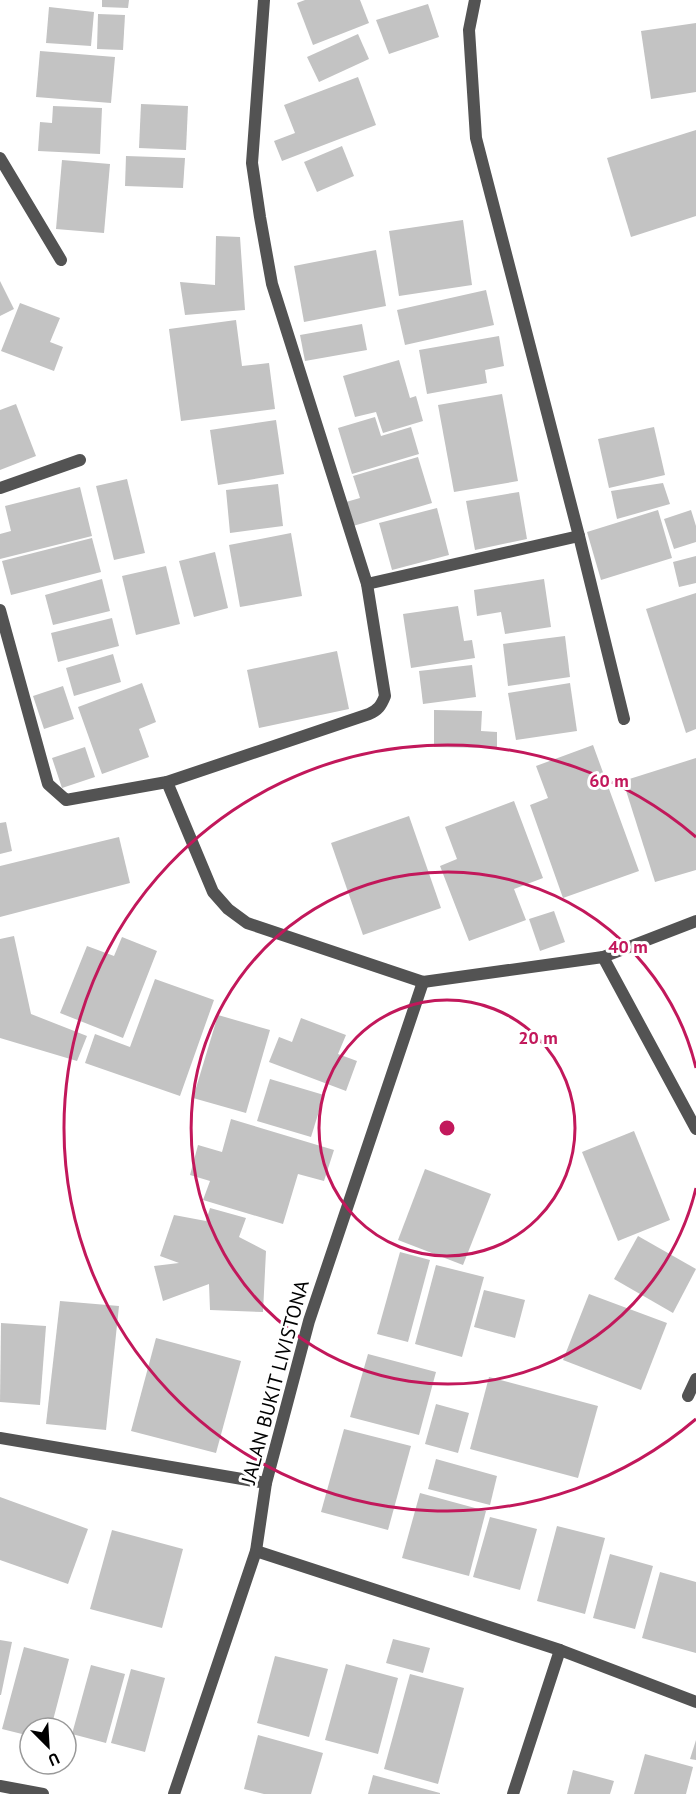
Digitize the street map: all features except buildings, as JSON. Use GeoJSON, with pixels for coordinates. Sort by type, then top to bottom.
{"type":"FeatureCollection","features":[{"type":"Feature","properties":{"kind":"street"},"geometry":{"type":"LineString","coordinates":[[0,610],[48,784],[56,794],[66,800],[167,782],[377,711],[385,696],[367,584],[272,284],[266,251],[252,163],[264,0]]}},
{"type":"Feature","properties":{"kind":"street"},"geometry":{"type":"LineString","coordinates":[[475,0],[469,30],[476,138],[624,719]]}},
{"type":"Feature","properties":{"kind":"street"},"geometry":{"type":"LineString","coordinates":[[0,158],[61,260]]}},
{"type":"Feature","properties":{"kind":"street"},"geometry":{"type":"LineString","coordinates":[[0,488],[80,460]]}},
{"type":"Feature","properties":{"kind":"street"},"geometry":{"type":"LineString","coordinates":[[367,584],[579,536]]}},
{"type":"Feature","properties":{"kind":"street"},"geometry":{"type":"LineString","coordinates":[[167,782],[213,892],[228,909],[247,923],[423,982],[603,957],[696,921]]}},
{"type":"Feature","properties":{"kind":"street"},"geometry":{"type":"LineString","coordinates":[[603,957],[696,1130]]}},
{"type":"Feature","properties":{"kind":"street","name":"JALAN BUKIT LIVISTONA"},"geometry":{"type":"LineString","coordinates":[[174,1794],[256,1551],[266,1484],[309,1321],[423,982]]}},
{"type":"Feature","properties":{"kind":"street"},"geometry":{"type":"LineString","coordinates":[[688,1396],[696,1379]]}},
{"type":"Feature","properties":{"kind":"street"},"geometry":{"type":"LineString","coordinates":[[0,1438],[266,1484]]}},
{"type":"Feature","properties":{"kind":"street"},"geometry":{"type":"LineString","coordinates":[[256,1551],[560,1650],[696,1702]]}},
{"type":"Feature","properties":{"kind":"street"},"geometry":{"type":"LineString","coordinates":[[513,1794],[560,1650]]}},
{"type":"Feature","properties":{"kind":"street"},"geometry":{"type":"LineString","coordinates":[[0,1786],[43,1794]]}}]}
